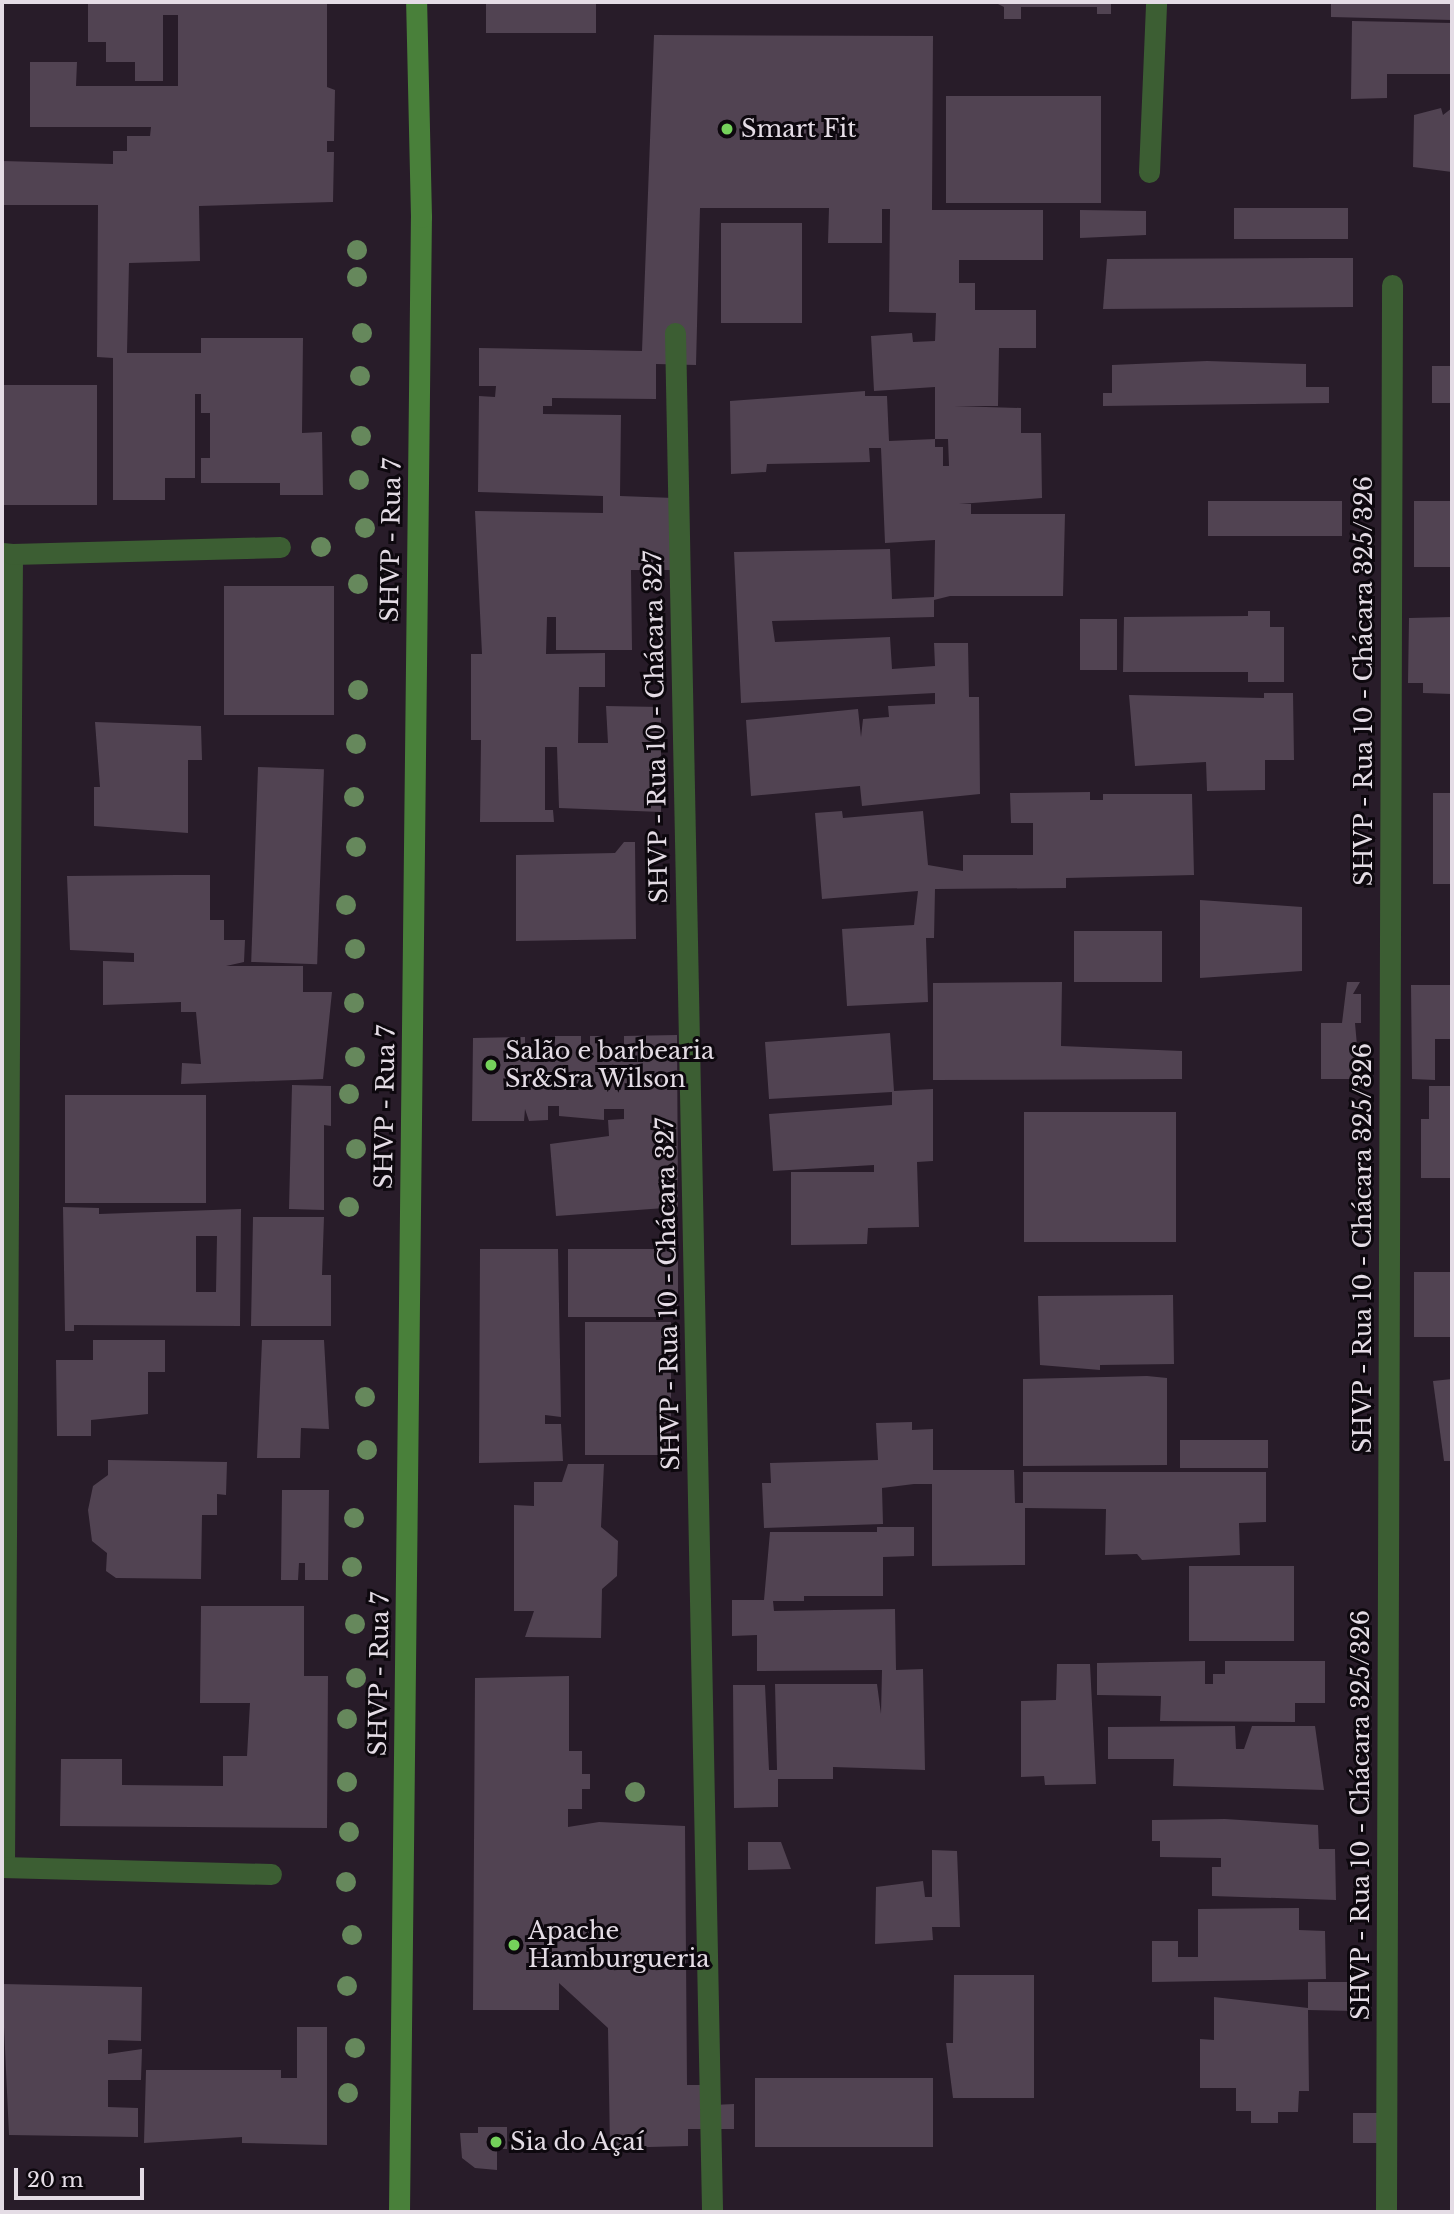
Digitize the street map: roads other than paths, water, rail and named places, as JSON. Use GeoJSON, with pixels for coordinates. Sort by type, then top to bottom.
{"type":"FeatureCollection","features":[{"type":"Feature","properties":{"kind":"street","name":"SHVP - Rua 7"},"geometry":{"type":"LineString","coordinates":[[399,2212],[421,230],[416,2]]}},
{"type":"Feature","properties":{"kind":"street"},"geometry":{"type":"LineString","coordinates":[[1149,173],[1156,2]]}},
{"type":"Feature","properties":{"kind":"street","name":"SHVP - Rua 10 - Chácara 325/326"},"geometry":{"type":"LineString","coordinates":[[1386,2212],[1392,285]]}},
{"type":"Feature","properties":{"kind":"street","name":"SHVP - Rua 10 - Chácara 327"},"geometry":{"type":"LineString","coordinates":[[675,333],[712,2212]]}},
{"type":"Feature","properties":{"kind":"street"},"geometry":{"type":"LineString","coordinates":[[271,1874],[3,1867],[7,554],[279,547]]}},
{"type":"Feature","properties":{"kind":"place","name":"Smart Fit"},"geometry":{"type":"Point","coordinates":[727,129]}},
{"type":"Feature","properties":{"kind":"place","name":"Salão e barbearia Sr&Sra Wilson"},"geometry":{"type":"Point","coordinates":[491,1065]}},
{"type":"Feature","properties":{"kind":"place","name":"Apache Hamburgueria"},"geometry":{"type":"Point","coordinates":[514,1945]}},
{"type":"Feature","properties":{"kind":"place","name":"Sia do Açaí"},"geometry":{"type":"Point","coordinates":[496,2142]}}]}
